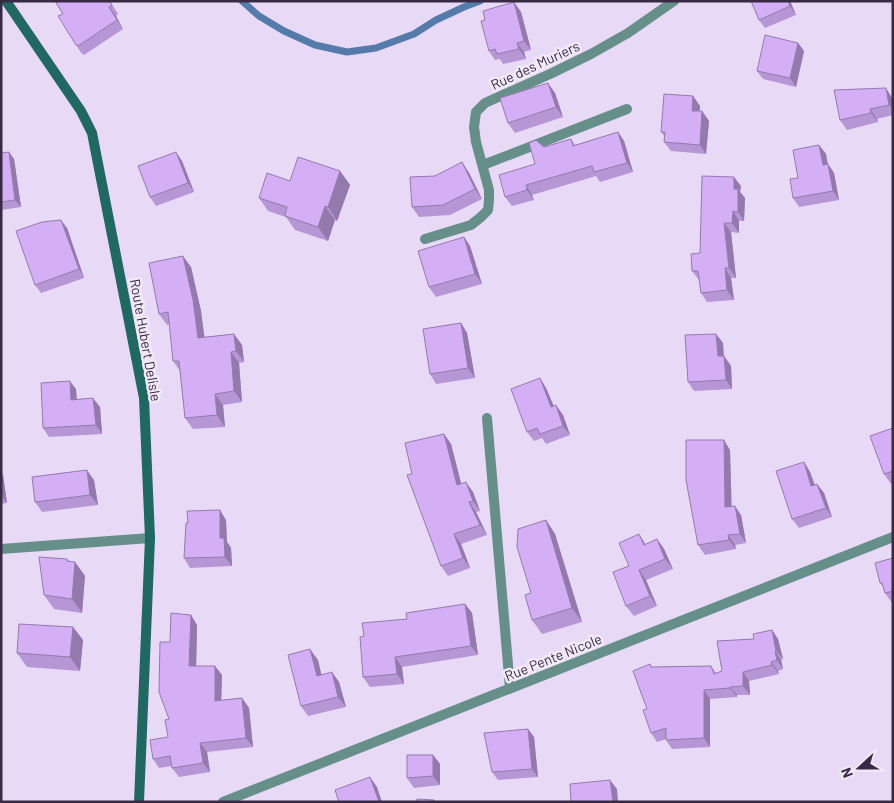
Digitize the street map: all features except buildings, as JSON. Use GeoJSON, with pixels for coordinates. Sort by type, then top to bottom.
{"type":"FeatureCollection","features":[{"type":"Feature","properties":{"kind":"main road","name":"Route Hubert Delisle"},"geometry":{"type":"LineString","coordinates":[[6,1],[82,111],[92,133],[144,398],[150,538],[139,802]]}},
{"type":"Feature","properties":{"kind":"street","name":"Rue des Muriers"},"geometry":{"type":"LineString","coordinates":[[425,239],[471,224],[488,210],[489,190],[476,142],[474,127],[476,112],[485,103],[591,54],[628,33],[674,1]]}},
{"type":"Feature","properties":{"kind":"street"},"geometry":{"type":"LineString","coordinates":[[482,165],[627,109]]}},
{"type":"Feature","properties":{"kind":"street"},"geometry":{"type":"LineString","coordinates":[[487,418],[510,688]]}},
{"type":"Feature","properties":{"kind":"street","name":"Rue Pente Nicole"},"geometry":{"type":"LineString","coordinates":[[223,802],[893,537]]}},
{"type":"Feature","properties":{"kind":"street"},"geometry":{"type":"LineString","coordinates":[[1,549],[150,538]]}},
{"type":"Feature","properties":{"kind":"waterway"},"geometry":{"type":"LineString","coordinates":[[242,1],[259,16],[284,31],[315,45],[347,52],[376,48],[414,34],[436,20],[480,1]]}}]}
